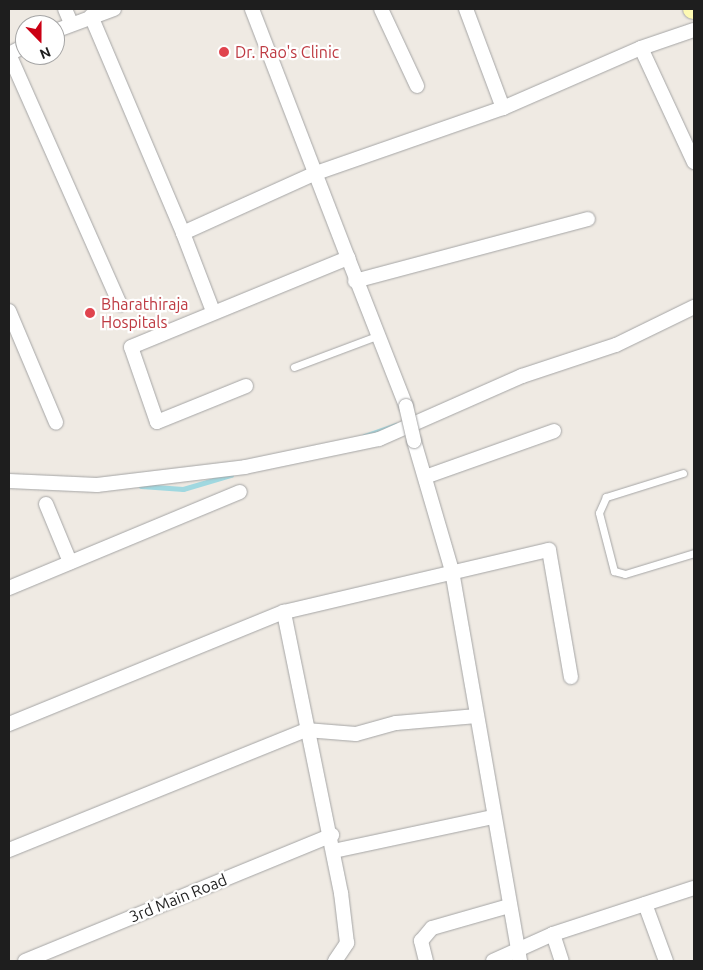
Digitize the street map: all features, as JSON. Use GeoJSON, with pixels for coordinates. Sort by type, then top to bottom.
{"type":"FeatureCollection","features":[{"type":"Feature","properties":{"kind":"street"},"geometry":{"type":"LineString","coordinates":[[65,9],[70,23]]}},
{"type":"Feature","properties":{"kind":"street"},"geometry":{"type":"LineString","coordinates":[[65,26],[114,9]]}},
{"type":"Feature","properties":{"kind":"street"},"geometry":{"type":"LineString","coordinates":[[252,9],[316,173],[355,281],[379,335],[406,406],[414,441],[452,571],[492,817],[518,956]]}},
{"type":"Feature","properties":{"kind":"street"},"geometry":{"type":"LineString","coordinates":[[381,9],[417,86]]}},
{"type":"Feature","properties":{"kind":"street"},"geometry":{"type":"LineString","coordinates":[[466,9],[503,108]]}},
{"type":"Feature","properties":{"kind":"street"},"geometry":{"type":"LineString","coordinates":[[91,16],[183,233],[213,311]]}},
{"type":"Feature","properties":{"kind":"street"},"geometry":{"type":"LineString","coordinates":[[183,233],[316,173],[503,108],[595,72],[641,48],[694,30]]}},
{"type":"Feature","properties":{"kind":"street"},"geometry":{"type":"LineString","coordinates":[[641,48],[694,162]]}},
{"type":"Feature","properties":{"kind":"street"},"geometry":{"type":"LineString","coordinates":[[9,54],[120,304]]}},
{"type":"Feature","properties":{"kind":"street"},"geometry":{"type":"LineString","coordinates":[[355,281],[588,219]]}},
{"type":"Feature","properties":{"kind":"street"},"geometry":{"type":"LineString","coordinates":[[246,386],[157,422],[131,347],[213,311],[348,258]]}},
{"type":"Feature","properties":{"kind":"street"},"geometry":{"type":"LineString","coordinates":[[9,481],[97,485],[245,467],[307,457],[379,439],[441,409],[522,376],[554,366],[646,330],[694,306]]}},
{"type":"Feature","properties":{"kind":"street"},"geometry":{"type":"LineString","coordinates":[[9,311],[56,422]]}},
{"type":"Feature","properties":{"kind":"street"},"geometry":{"type":"LineString","coordinates":[[425,477],[554,431]]}},
{"type":"Feature","properties":{"kind":"street"},"geometry":{"type":"LineString","coordinates":[[9,588],[240,492]]}},
{"type":"Feature","properties":{"kind":"street"},"geometry":{"type":"LineString","coordinates":[[46,504],[70,562]]}},
{"type":"Feature","properties":{"kind":"street"},"geometry":{"type":"LineString","coordinates":[[9,724],[284,612],[452,571],[549,550],[571,677]]}},
{"type":"Feature","properties":{"kind":"street"},"geometry":{"type":"LineString","coordinates":[[284,612],[306,730],[332,835],[347,943],[335,961]]}},
{"type":"Feature","properties":{"kind":"street"},"geometry":{"type":"LineString","coordinates":[[9,850],[306,730],[356,734],[396,723],[477,716]]}},
{"type":"Feature","properties":{"kind":"street"},"geometry":{"type":"LineString","coordinates":[[334,851],[492,817]]}},
{"type":"Feature","properties":{"kind":"street","name":"3rd Main Road"},"geometry":{"type":"LineString","coordinates":[[25,961],[332,835]]}},
{"type":"Feature","properties":{"kind":"street"},"geometry":{"type":"LineString","coordinates":[[493,961],[518,956],[553,934],[694,888]]}},
{"type":"Feature","properties":{"kind":"street"},"geometry":{"type":"LineString","coordinates":[[645,904],[666,961]]}},
{"type":"Feature","properties":{"kind":"street"},"geometry":{"type":"LineString","coordinates":[[426,961],[421,941],[432,928],[509,906]]}},
{"type":"Feature","properties":{"kind":"street"},"geometry":{"type":"LineString","coordinates":[[553,934],[562,961]]}},
{"type":"Feature","properties":{"kind":"lane"},"geometry":{"type":"LineString","coordinates":[[294,367],[379,335]]}},
{"type":"Feature","properties":{"kind":"lane"},"geometry":{"type":"LineString","coordinates":[[683,473],[606,497],[599,513],[614,571],[625,574],[694,553]]}},
{"type":"Feature","properties":{"kind":"waterway"},"geometry":{"type":"LineString","coordinates":[[364,436],[396,425]]}},
{"type":"Feature","properties":{"kind":"waterway"},"geometry":{"type":"LineString","coordinates":[[141,486],[183,489],[231,475]]}},
{"type":"Feature","properties":{"kind":"place","name":"Dr. Rao's Clinic"},"geometry":{"type":"Point","coordinates":[224,52]}},
{"type":"Feature","properties":{"kind":"place","name":"Bharathiraja Hospitals"},"geometry":{"type":"Point","coordinates":[90,313]}}]}
